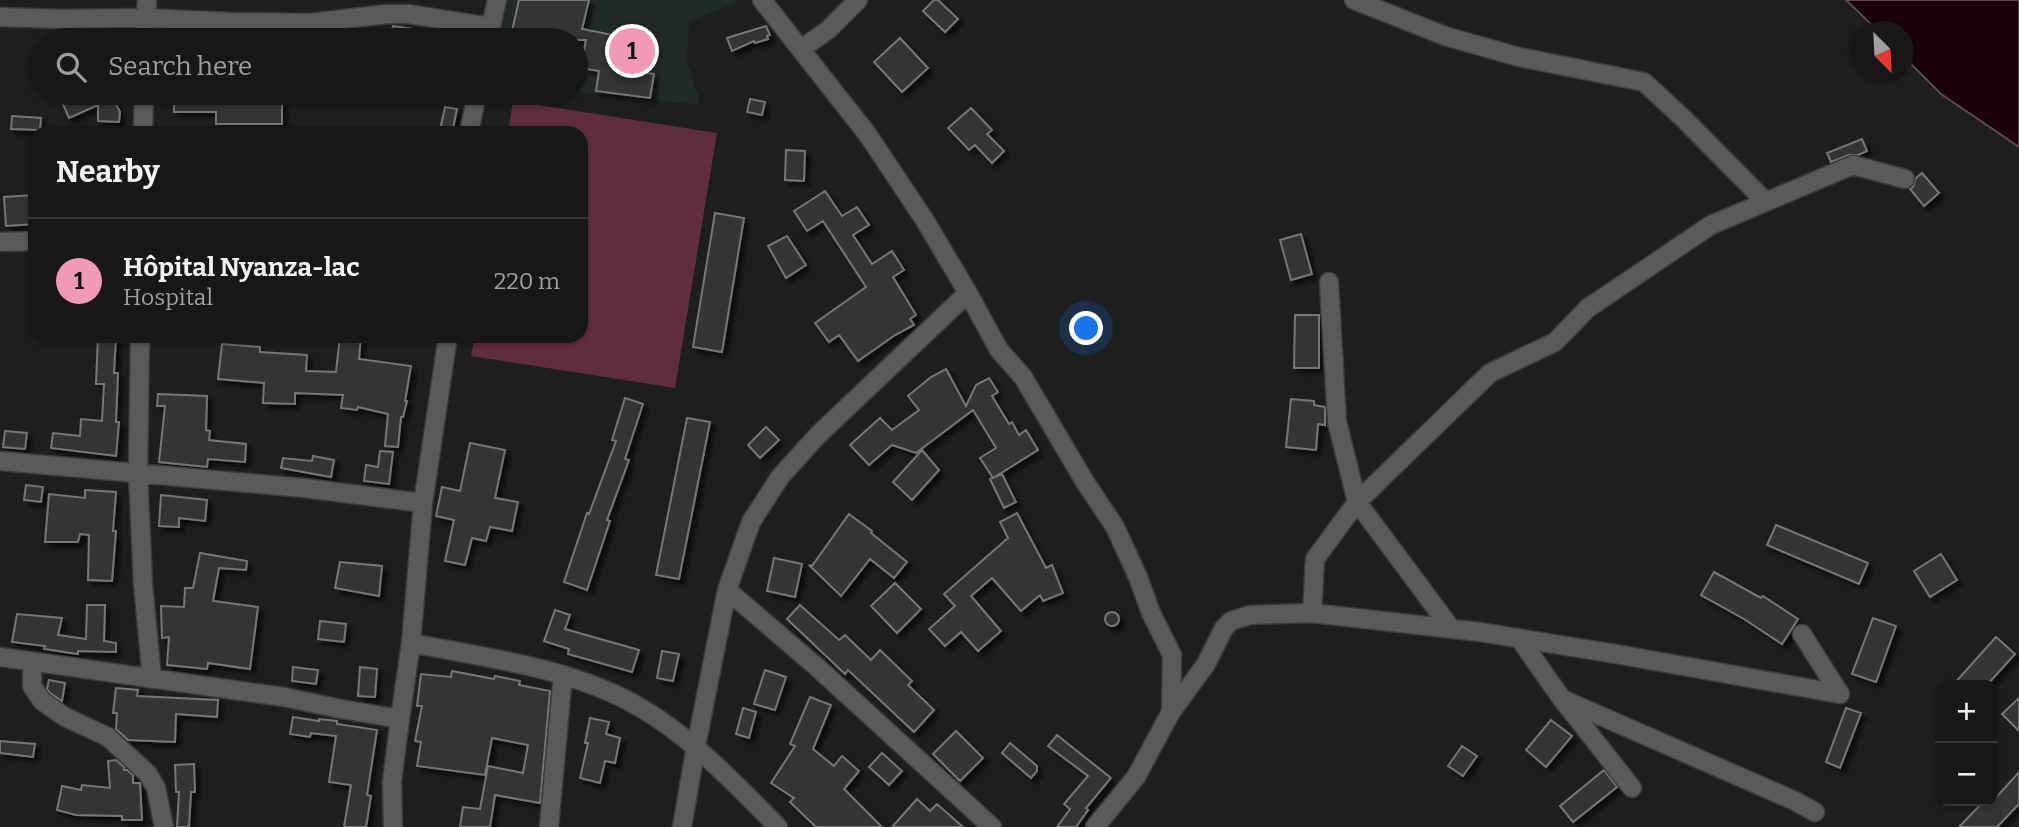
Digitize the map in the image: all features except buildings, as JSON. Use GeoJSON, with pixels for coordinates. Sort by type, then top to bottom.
{"type":"FeatureCollection","features":[{"type":"Feature","properties":{"kind":"street"},"geometry":{"type":"LineString","coordinates":[[491,28],[497,0]]}},
{"type":"Feature","properties":{"kind":"street"},"geometry":{"type":"LineString","coordinates":[[762,0],[868,135],[923,219],[999,350],[1023,377],[1084,482],[1115,527],[1172,655],[1171,712]]}},
{"type":"Feature","properties":{"kind":"street"},"geometry":{"type":"LineString","coordinates":[[801,49],[828,30],[858,0]]}},
{"type":"Feature","properties":{"kind":"street"},"geometry":{"type":"LineString","coordinates":[[1354,0],[1445,36],[1507,54],[1644,82],[1766,202]]}},
{"type":"Feature","properties":{"kind":"street"},"geometry":{"type":"LineString","coordinates":[[145,28],[146,9]]}},
{"type":"Feature","properties":{"kind":"street"},"geometry":{"type":"LineString","coordinates":[[0,17],[62,19],[146,9],[231,22],[310,23],[387,14],[408,15],[464,28]]}},
{"type":"Feature","properties":{"kind":"street"},"geometry":{"type":"LineString","coordinates":[[143,126],[144,105]]}},
{"type":"Feature","properties":{"kind":"street"},"geometry":{"type":"LineString","coordinates":[[471,126],[475,105]]}},
{"type":"Feature","properties":{"kind":"street"},"geometry":{"type":"LineString","coordinates":[[1312,613],[1315,559],[1357,502],[1490,373],[1556,342],[1588,309],[1711,225],[1853,165],[1906,179]]}},
{"type":"Feature","properties":{"kind":"street"},"geometry":{"type":"LineString","coordinates":[[0,242],[28,241]]}},
{"type":"Feature","properties":{"kind":"street"},"geometry":{"type":"LineString","coordinates":[[1329,282],[1338,422],[1357,502],[1450,627]]}},
{"type":"Feature","properties":{"kind":"street"},"geometry":{"type":"LineString","coordinates":[[682,827],[727,590],[751,522],[780,477],[818,435],[968,293]]}},
{"type":"Feature","properties":{"kind":"street"},"geometry":{"type":"LineString","coordinates":[[140,343],[138,473],[152,679]]}},
{"type":"Feature","properties":{"kind":"street"},"geometry":{"type":"LineString","coordinates":[[393,827],[392,781],[411,643],[423,503],[447,343]]}},
{"type":"Feature","properties":{"kind":"street"},"geometry":{"type":"LineString","coordinates":[[0,461],[304,488],[423,503]]}},
{"type":"Feature","properties":{"kind":"street"},"geometry":{"type":"LineString","coordinates":[[727,590],[818,668],[992,827]]}},
{"type":"Feature","properties":{"kind":"street"},"geometry":{"type":"LineString","coordinates":[[1095,827],[1136,777],[1171,712],[1206,664],[1224,628],[1231,621],[1250,615],[1312,613],[1450,627],[1840,694],[1802,634]]}},
{"type":"Feature","properties":{"kind":"street"},"geometry":{"type":"LineString","coordinates":[[1519,638],[1562,699],[1632,788]]}},
{"type":"Feature","properties":{"kind":"street"},"geometry":{"type":"LineString","coordinates":[[411,643],[563,675],[641,708],[696,746],[778,827]]}},
{"type":"Feature","properties":{"kind":"street"},"geometry":{"type":"LineString","coordinates":[[0,657],[284,697],[400,719]]}},
{"type":"Feature","properties":{"kind":"street"},"geometry":{"type":"LineString","coordinates":[[32,662],[32,686],[42,701],[65,717],[108,737],[148,774],[156,789],[164,827]]}},
{"type":"Feature","properties":{"kind":"street"},"geometry":{"type":"LineString","coordinates":[[549,827],[563,675]]}},
{"type":"Feature","properties":{"kind":"street"},"geometry":{"type":"LineString","coordinates":[[1562,699],[1815,812]]}},
{"type":"Feature","properties":{"kind":"shaded area"},"geometry":{"type":"Polygon","coordinates":[[[508,0],[734,0],[736,3],[689,21],[687,62],[701,105],[588,93],[588,28],[502,28],[508,0]]]}},
{"type":"Feature","properties":{"kind":"shaded area"},"geometry":{"type":"Polygon","coordinates":[[[1846,0],[2019,0],[2019,147],[1941,94],[1914,67],[1914,21],[1868,21],[1846,0]]]}},
{"type":"Feature","properties":{"kind":"shaded area"},"geometry":{"type":"Polygon","coordinates":[[[512,105],[538,105],[717,133],[675,388],[471,356],[474,343],[588,343],[588,126],[509,126],[512,105]]]}},
{"type":"Feature","properties":{"kind":"place","name":"Hôpital Nyanza-lac"},"geometry":{"type":"Point","coordinates":[632,51]}}]}
